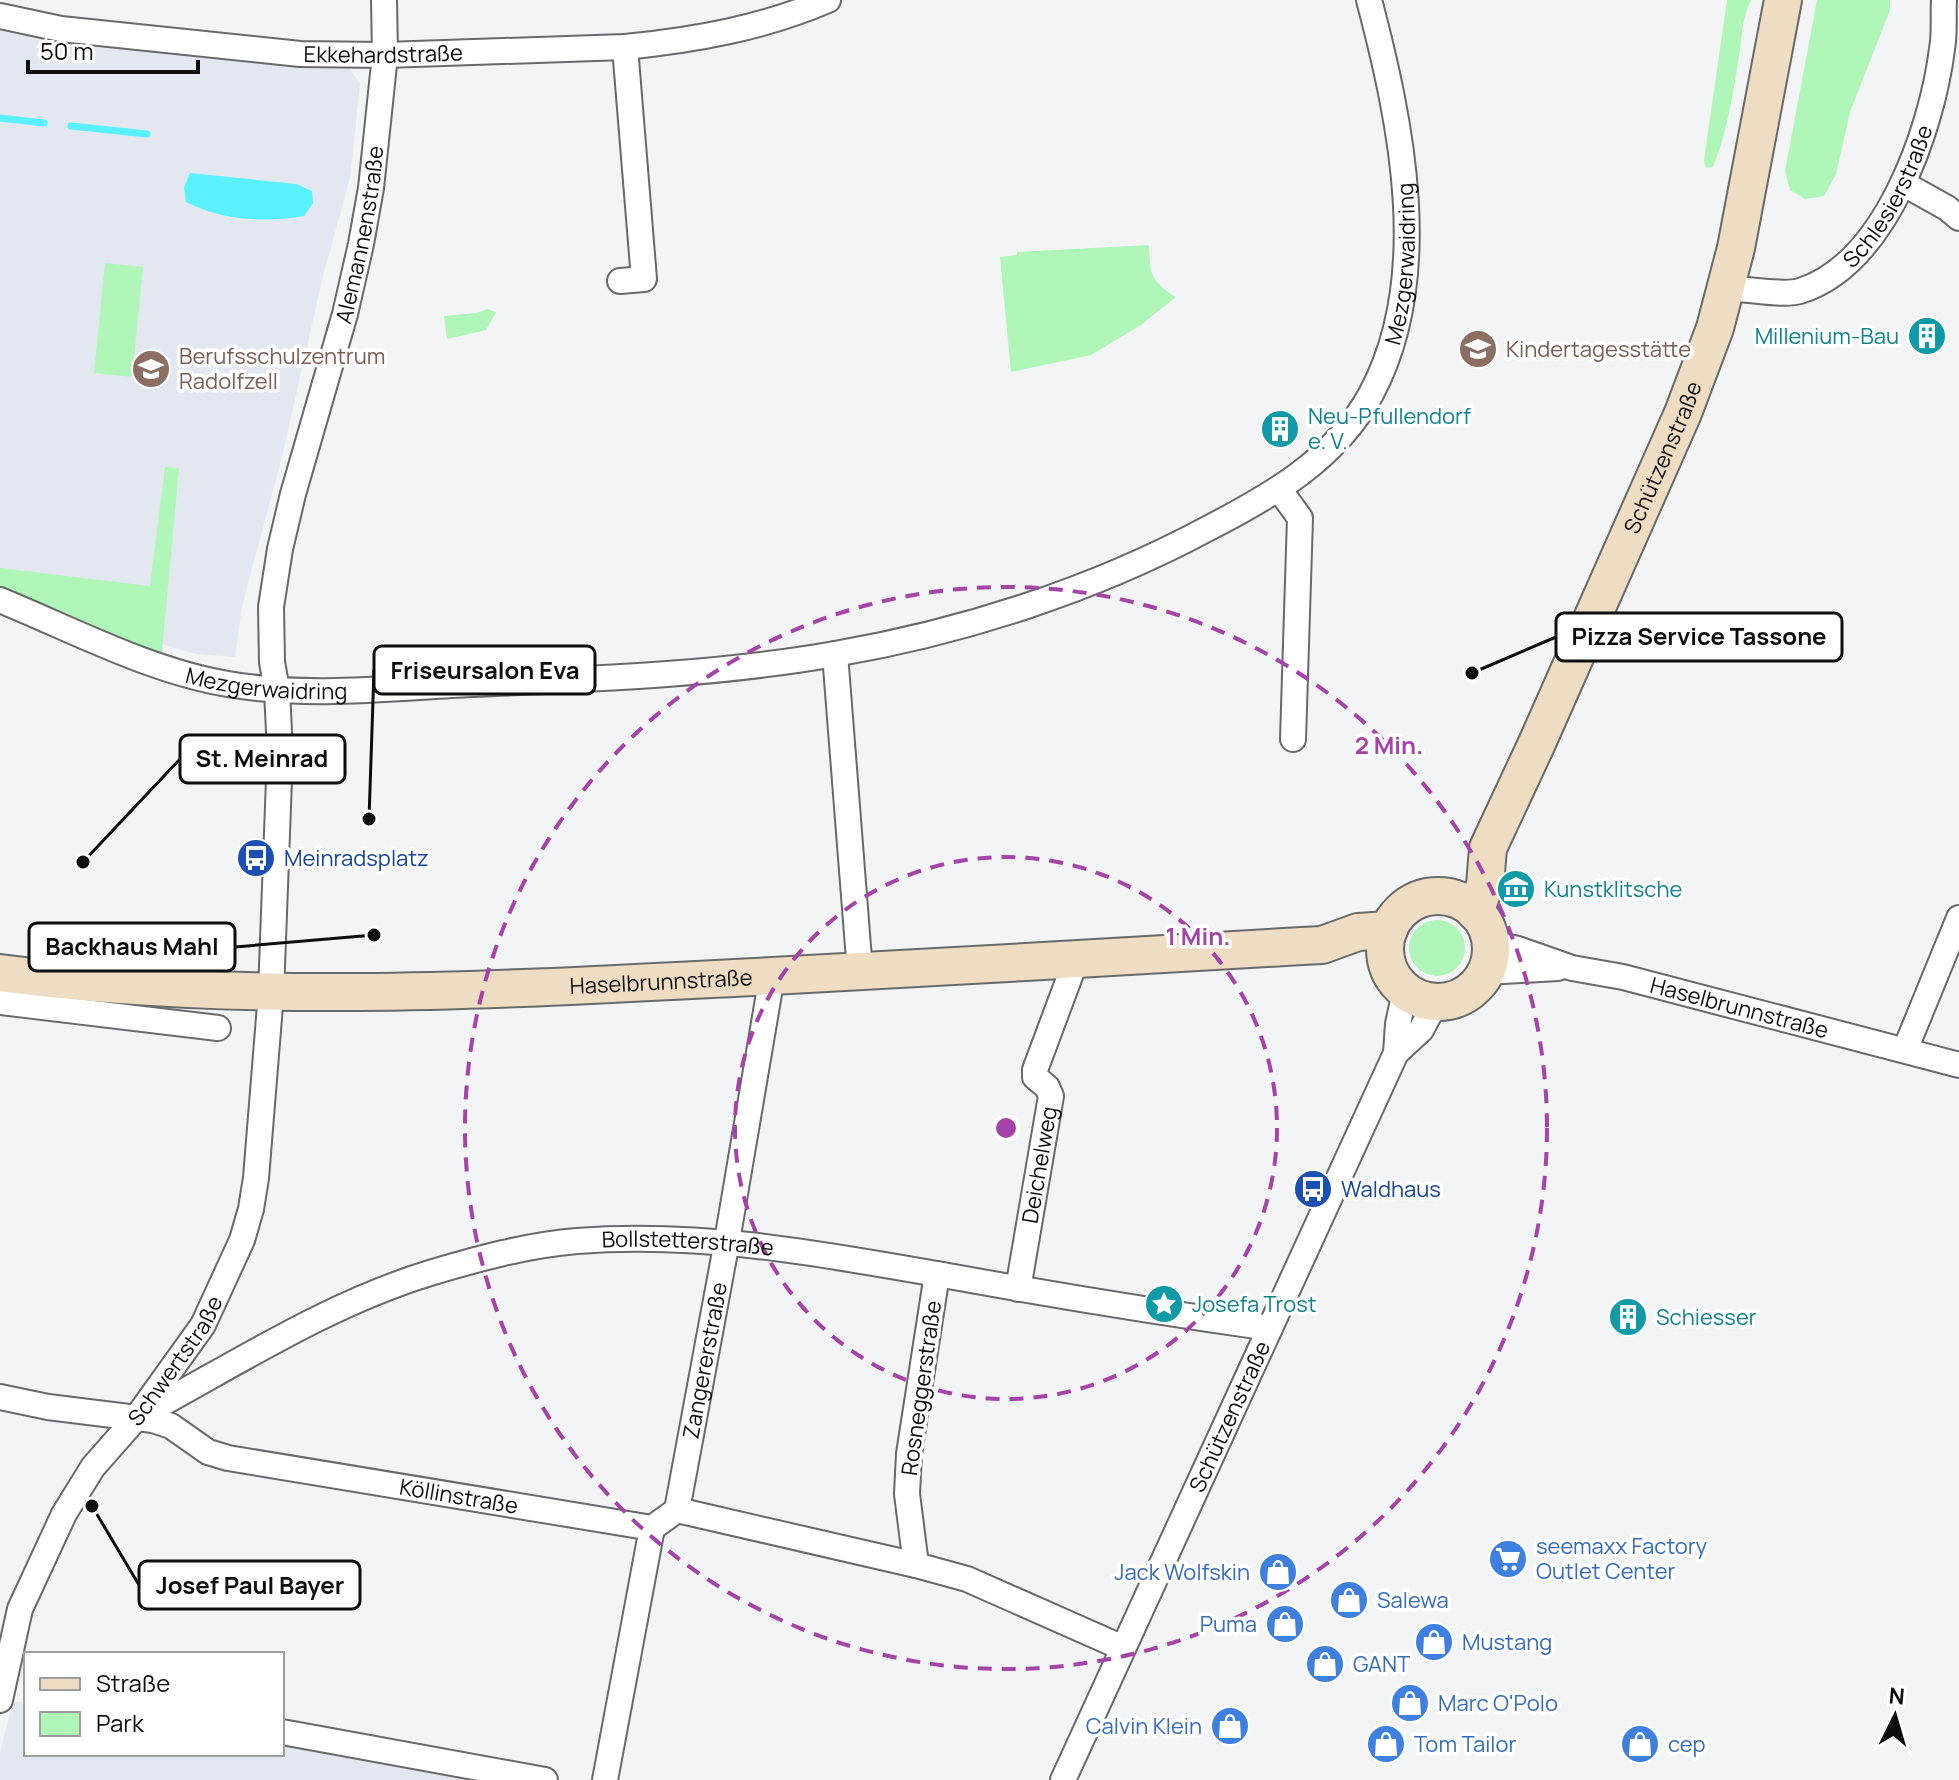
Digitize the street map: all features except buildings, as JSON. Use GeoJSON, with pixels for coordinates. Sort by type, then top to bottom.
{"type":"FeatureCollection","features":[{"type":"Feature","properties":{"kind":"main road","name":"Schützenstraße"},"geometry":{"type":"LineString","coordinates":[[1474,931],[1485,885],[1488,848],[1678,427],[1727,288],[1783,0]]}},
{"type":"Feature","properties":{"kind":"main road"},"geometry":{"type":"LineString","coordinates":[[1432,897],[1474,931],[1470,991],[1460,997],[1421,996],[1396,982],[1387,944],[1396,917],[1418,900],[1432,897]]}},
{"type":"Feature","properties":{"kind":"main road","name":"Haselbrunnstraße"},"geometry":{"type":"LineString","coordinates":[[0,973],[271,993],[618,985],[1322,945],[1357,955],[1387,944]]}},
{"type":"Feature","properties":{"kind":"street","name":"Alemannenstraße"},"geometry":{"type":"LineString","coordinates":[[271,993],[281,735],[270,632],[280,549],[293,494],[359,256],[371,188],[385,55],[384,0]]}},
{"type":"Feature","properties":{"kind":"street","name":"Ekkehardstraße"},"geometry":{"type":"LineString","coordinates":[[0,16],[61,29],[193,44],[300,54],[385,55],[625,47],[706,37],[752,26],[828,0]]}},
{"type":"Feature","properties":{"kind":"street","name":"Mezgerwaidring"},"geometry":{"type":"LineString","coordinates":[[0,600],[175,672],[227,684],[312,692],[687,673],[835,654],[940,631],[1073,588],[1177,545],[1279,489],[1316,462],[1358,415],[1384,365],[1400,304],[1405,248],[1404,172],[1394,108],[1369,0]]}},
{"type":"Feature","properties":{"kind":"street","name":"Schlesierstraße"},"geometry":{"type":"LineString","coordinates":[[1727,288],[1797,292],[1822,282],[1848,262],[1872,235],[1904,184],[1929,117],[1943,47],[1944,0]]}},
{"type":"Feature","properties":{"kind":"street"},"geometry":{"type":"LineString","coordinates":[[620,281],[644,279],[625,47]]}},
{"type":"Feature","properties":{"kind":"street"},"geometry":{"type":"LineString","coordinates":[[1904,184],[1959,218]]}},
{"type":"Feature","properties":{"kind":"street"},"geometry":{"type":"LineString","coordinates":[[1279,489],[1300,518],[1293,739]]}},
{"type":"Feature","properties":{"kind":"street"},"geometry":{"type":"LineString","coordinates":[[835,654],[860,972]]}},
{"type":"Feature","properties":{"kind":"street"},"geometry":{"type":"LineString","coordinates":[[1905,1050],[1959,918]]}},
{"type":"Feature","properties":{"kind":"street","name":"Haselbrunnstraße"},"geometry":{"type":"LineString","coordinates":[[1474,931],[1572,968],[1623,977],[1959,1065]]}},
{"type":"Feature","properties":{"kind":"street","name":"Deichelweg"},"geometry":{"type":"LineString","coordinates":[[1018,1289],[1051,1096],[1047,1087],[1035,1077],[1035,1070],[1076,960]]}},
{"type":"Feature","properties":{"kind":"street","name":"Zangererstraße"},"geometry":{"type":"LineString","coordinates":[[677,1510],[772,976]]}},
{"type":"Feature","properties":{"kind":"street","name":"Schwertstraße"},"geometry":{"type":"LineString","coordinates":[[7,1687],[20,1609],[58,1524],[93,1467],[137,1417],[203,1325],[242,1240],[256,1178],[271,993]]}},
{"type":"Feature","properties":{"kind":"street","name":"Schützenstraße"},"geometry":{"type":"LineString","coordinates":[[1063,1780],[1396,1053],[1398,1024],[1421,996]]}},
{"type":"Feature","properties":{"kind":"street","name":"Schützenstraße"},"geometry":{"type":"LineString","coordinates":[[1396,1053],[1421,1030],[1421,996]]}},
{"type":"Feature","properties":{"kind":"street"},"geometry":{"type":"LineString","coordinates":[[0,1002],[218,1028]]}},
{"type":"Feature","properties":{"kind":"street","name":"Bollstetterstraße"},"geometry":{"type":"LineString","coordinates":[[137,1417],[321,1318],[427,1274],[481,1259],[574,1242],[663,1238],[727,1241],[824,1253],[1018,1289],[1270,1328]]}},
{"type":"Feature","properties":{"kind":"street","name":"Rosneggerstraße"},"geometry":{"type":"LineString","coordinates":[[916,1565],[907,1494],[909,1454],[937,1274]]}},
{"type":"Feature","properties":{"kind":"street","name":"Köllinstraße"},"geometry":{"type":"LineString","coordinates":[[0,1397],[48,1407],[137,1417],[171,1426],[195,1444],[228,1458],[652,1528]]}},
{"type":"Feature","properties":{"kind":"street"},"geometry":{"type":"LineString","coordinates":[[605,1780],[652,1528],[677,1510],[967,1579],[1123,1648]]}},
{"type":"Feature","properties":{"kind":"street"},"geometry":{"type":"LineString","coordinates":[[284,1732],[545,1780]]}},
{"type":"Feature","properties":{"kind":"shaded area","name":"Berufsschulzentrum Radolfzell"},"geometry":{"type":"Polygon","coordinates":[[[0,23],[347,65],[360,84],[350,178],[242,606],[235,657],[196,654],[0,594],[0,23]]]}},
{"type":"Feature","properties":{"kind":"shaded area"},"geometry":{"type":"Polygon","coordinates":[[[13,1701],[24,1703],[24,1756],[284,1756],[284,1744],[500,1780],[0,1780],[0,1753],[13,1701]]]}},
{"type":"Feature","properties":{"kind":"green space"},"geometry":{"type":"Polygon","coordinates":[[[1727,0],[1751,0],[1743,24],[1723,138],[1713,167],[1706,168],[1704,160],[1727,0]]]}},
{"type":"Feature","properties":{"kind":"green space"},"geometry":{"type":"Polygon","coordinates":[[[1817,0],[1890,0],[1890,10],[1850,112],[1836,174],[1824,196],[1805,199],[1790,190],[1785,171],[1817,0]]]}},
{"type":"Feature","properties":{"kind":"green space"},"geometry":{"type":"Polygon","coordinates":[[[1149,245],[1153,276],[1176,297],[1141,325],[1091,355],[1011,372],[1000,257],[1017,255],[1017,252],[1149,245]]]}},
{"type":"Feature","properties":{"kind":"green space"},"geometry":{"type":"Polygon","coordinates":[[[105,263],[143,267],[132,377],[94,373],[105,263]]]}},
{"type":"Feature","properties":{"kind":"green space"},"geometry":{"type":"Polygon","coordinates":[[[487,309],[496,312],[486,330],[447,339],[444,316],[487,309]]]}},
{"type":"Feature","properties":{"kind":"green space"},"geometry":{"type":"Polygon","coordinates":[[[165,467],[179,468],[161,662],[0,598],[0,568],[150,586],[165,467]]]}},
{"type":"Feature","properties":{"kind":"green space"},"geometry":{"type":"Polygon","coordinates":[[[1437,920],[1457,928],[1465,948],[1457,968],[1437,976],[1417,968],[1409,948],[1417,928],[1437,920]]]}},
{"type":"Feature","properties":{"kind":"water"},"geometry":{"type":"Polygon","coordinates":[[[190,173],[296,184],[312,191],[313,203],[304,216],[289,218],[259,219],[213,213],[186,202],[184,187],[190,173]]]}},
{"type":"Feature","properties":{"kind":"waterway"},"geometry":{"type":"LineString","coordinates":[[0,118],[44,123]]}},
{"type":"Feature","properties":{"kind":"waterway"},"geometry":{"type":"LineString","coordinates":[[71,126],[147,134]]}},
{"type":"Feature","properties":{"kind":"place","name":"Millenium-Bau"},"geometry":{"type":"Point","coordinates":[1927,336]}},
{"type":"Feature","properties":{"kind":"place","name":"Kindertagesstätte"},"geometry":{"type":"Point","coordinates":[1478,349]}},
{"type":"Feature","properties":{"kind":"place","name":"Berufsschulzentrum Radolfzell"},"geometry":{"type":"Point","coordinates":[151,369]}},
{"type":"Feature","properties":{"kind":"place","name":"Neu-Pfullendorf e. V."},"geometry":{"type":"Point","coordinates":[1280,429]}},
{"type":"Feature","properties":{"kind":"place","name":"Pizza Service Tassone"},"geometry":{"type":"Point","coordinates":[1472,673]}},
{"type":"Feature","properties":{"kind":"place","name":"Friseursalon Eva"},"geometry":{"type":"Point","coordinates":[369,819]}},
{"type":"Feature","properties":{"kind":"place","name":"Meinradsplatz"},"geometry":{"type":"Point","coordinates":[256,858]}},
{"type":"Feature","properties":{"kind":"place","name":"St. Meinrad"},"geometry":{"type":"Point","coordinates":[83,862]}},
{"type":"Feature","properties":{"kind":"place","name":"Kunstklitsche"},"geometry":{"type":"Point","coordinates":[1516,889]}},
{"type":"Feature","properties":{"kind":"place","name":"Backhaus Mahl"},"geometry":{"type":"Point","coordinates":[374,935]}},
{"type":"Feature","properties":{"kind":"place","name":"Waldhaus"},"geometry":{"type":"Point","coordinates":[1313,1189]}},
{"type":"Feature","properties":{"kind":"place","name":"Josefa Trost"},"geometry":{"type":"Point","coordinates":[1164,1304]}},
{"type":"Feature","properties":{"kind":"place","name":"Schiesser"},"geometry":{"type":"Point","coordinates":[1628,1317]}},
{"type":"Feature","properties":{"kind":"place","name":"Josef Paul Bayer"},"geometry":{"type":"Point","coordinates":[92,1506]}},
{"type":"Feature","properties":{"kind":"place","name":"seemaxx Factory Outlet Center"},"geometry":{"type":"Point","coordinates":[1508,1559]}},
{"type":"Feature","properties":{"kind":"place","name":"Jack Wolfskin"},"geometry":{"type":"Point","coordinates":[1278,1572]}},
{"type":"Feature","properties":{"kind":"place","name":"Salewa"},"geometry":{"type":"Point","coordinates":[1349,1600]}},
{"type":"Feature","properties":{"kind":"place","name":"Puma"},"geometry":{"type":"Point","coordinates":[1285,1624]}},
{"type":"Feature","properties":{"kind":"place","name":"Mustang"},"geometry":{"type":"Point","coordinates":[1434,1642]}},
{"type":"Feature","properties":{"kind":"place","name":"GANT"},"geometry":{"type":"Point","coordinates":[1325,1664]}},
{"type":"Feature","properties":{"kind":"place","name":"Marc O'Polo"},"geometry":{"type":"Point","coordinates":[1410,1703]}},
{"type":"Feature","properties":{"kind":"place","name":"Calvin Klein"},"geometry":{"type":"Point","coordinates":[1230,1726]}},
{"type":"Feature","properties":{"kind":"place","name":"Tom Tailor"},"geometry":{"type":"Point","coordinates":[1386,1744]}},
{"type":"Feature","properties":{"kind":"place","name":"cep"},"geometry":{"type":"Point","coordinates":[1640,1744]}}]}
